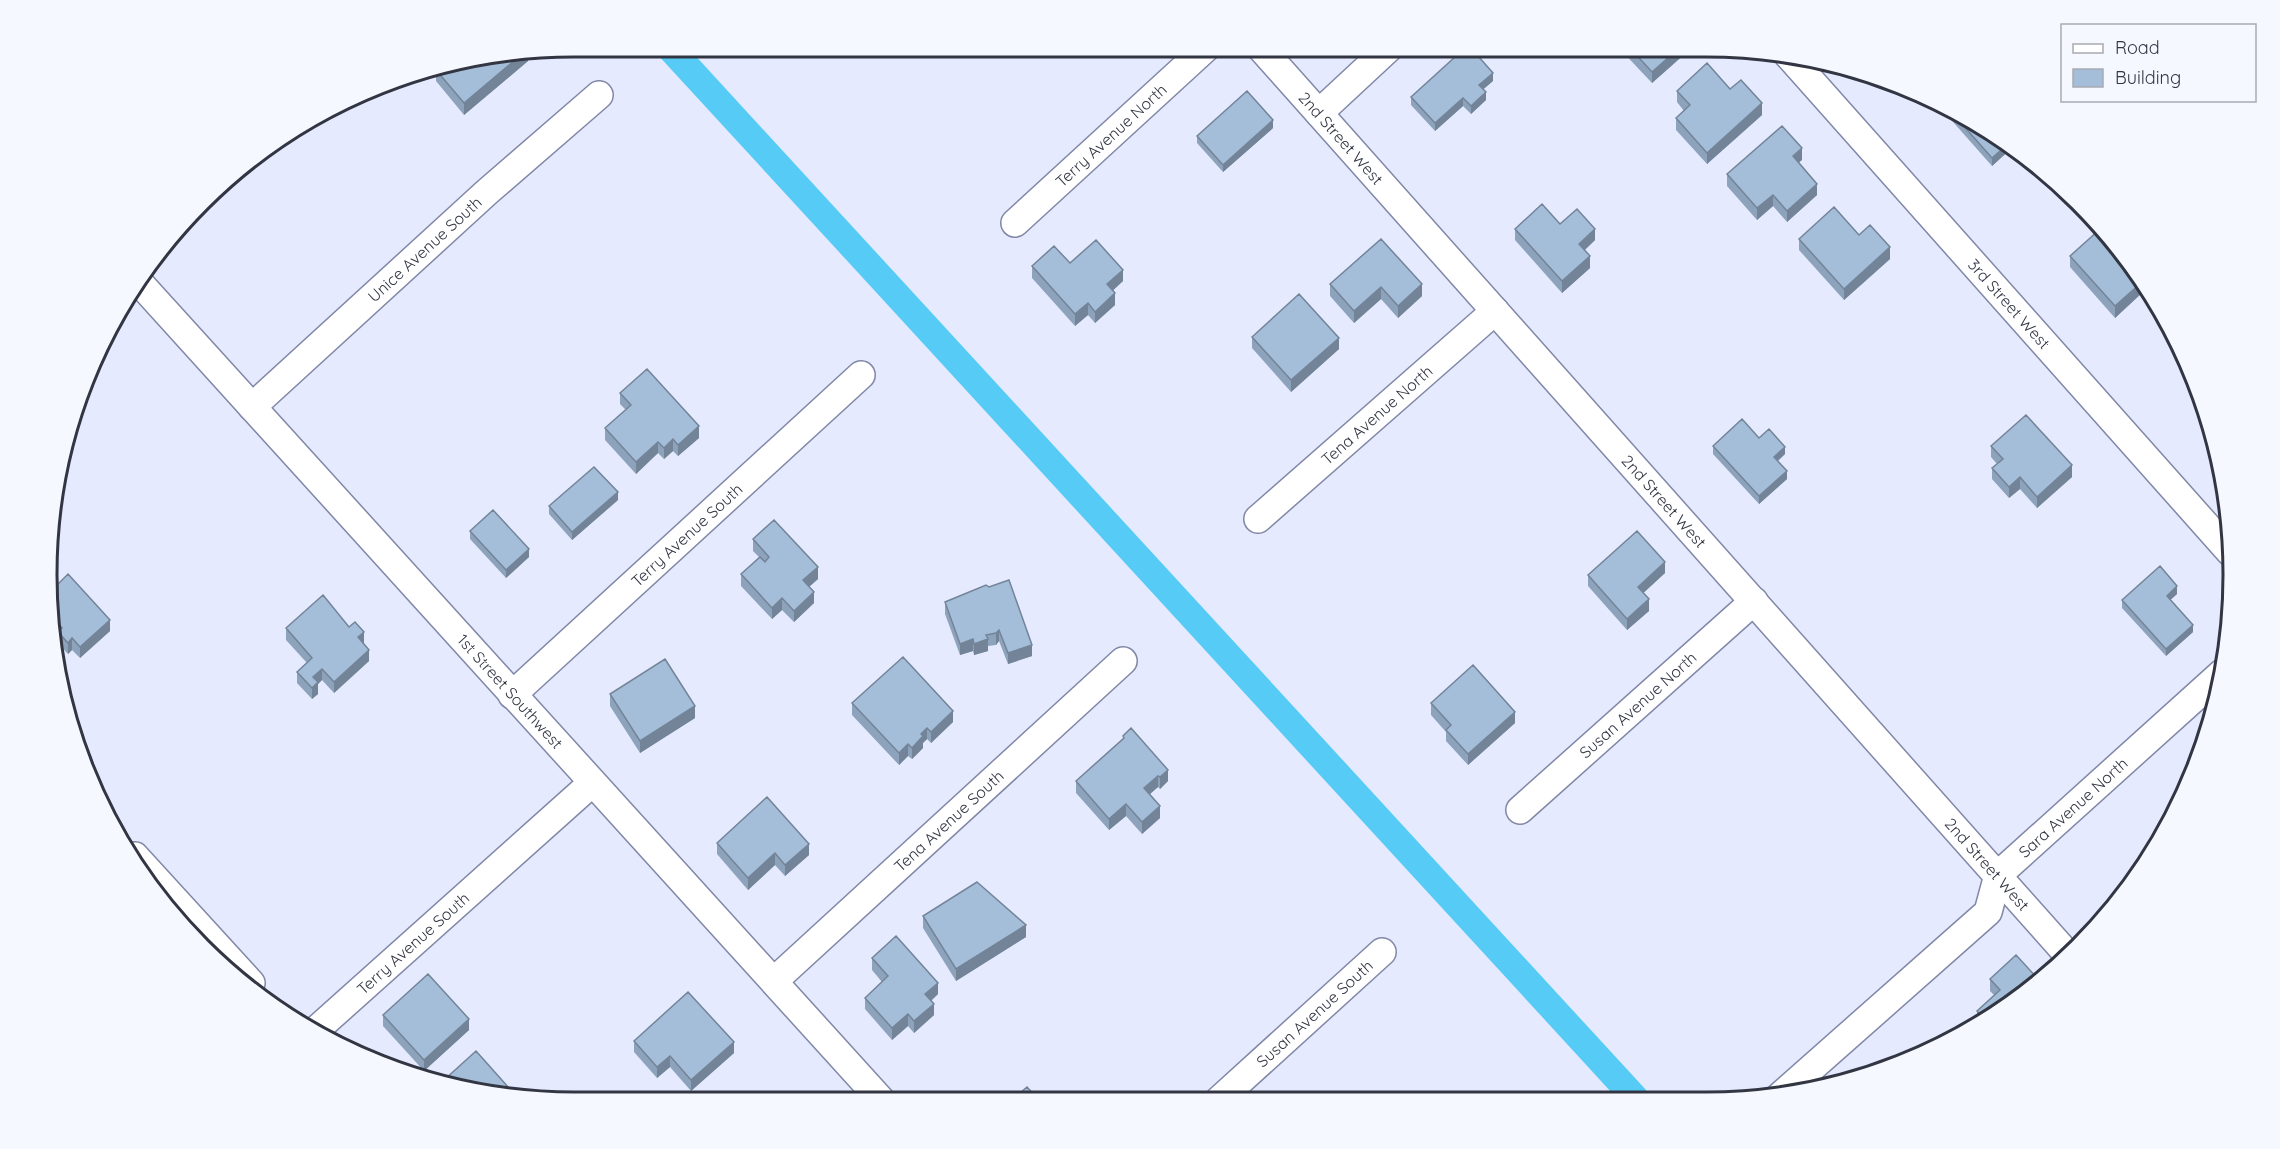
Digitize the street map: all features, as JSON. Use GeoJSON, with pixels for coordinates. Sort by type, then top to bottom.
{"type":"FeatureCollection","features":[{"type":"Feature","properties":{"kind":"street","name":"Terry Avenue North"},"geometry":{"type":"LineString","coordinates":[[1015,223],[1196,57]]}},
{"type":"Feature","properties":{"kind":"street","name":"2nd Street West"},"geometry":{"type":"LineString","coordinates":[[1269,57],[2062,949]]}},
{"type":"Feature","properties":{"kind":"street"},"geometry":{"type":"LineString","coordinates":[[1319,113],[1379,57]]}},
{"type":"Feature","properties":{"kind":"street","name":"3rd Street West"},"geometry":{"type":"LineString","coordinates":[[1796,65],[2222,543]]}},
{"type":"Feature","properties":{"kind":"street","name":"Unice Avenue South"},"geometry":{"type":"LineString","coordinates":[[252,407],[487,192],[599,95]]}},
{"type":"Feature","properties":{"kind":"street","name":"1st Street Southwest"},"geometry":{"type":"LineString","coordinates":[[144,287],[591,783],[874,1092]]}},
{"type":"Feature","properties":{"kind":"street","name":"Tena Avenue North"},"geometry":{"type":"LineString","coordinates":[[1258,519],[1495,311]]}},
{"type":"Feature","properties":{"kind":"street","name":"Terry Avenue South"},"geometry":{"type":"LineString","coordinates":[[512,695],[861,375]]}},
{"type":"Feature","properties":{"kind":"street","name":"Susan Avenue North"},"geometry":{"type":"LineString","coordinates":[[1520,810],[1754,601]]}},
{"type":"Feature","properties":{"kind":"street","name":"Tena Avenue South"},"geometry":{"type":"LineString","coordinates":[[774,981],[1123,661]]}},
{"type":"Feature","properties":{"kind":"street","name":"Sara Avenue North"},"geometry":{"type":"LineString","coordinates":[[1998,875],[2211,683]]}},
{"type":"Feature","properties":{"kind":"street","name":"Terry Avenue South"},"geometry":{"type":"LineString","coordinates":[[321,1026],[591,783]]}},
{"type":"Feature","properties":{"kind":"street"},"geometry":{"type":"LineString","coordinates":[[1793,1084],[1988,912],[1998,875]]}},
{"type":"Feature","properties":{"kind":"street"},"geometry":{"type":"LineString","coordinates":[[157,880],[235,966]]}},
{"type":"Feature","properties":{"kind":"street","name":"Susan Avenue South"},"geometry":{"type":"LineString","coordinates":[[1228,1092],[1382,952]]}},
{"type":"Feature","properties":{"kind":"building"},"geometry":{"type":"Polygon","coordinates":[[[1455,57],[1479,57],[1493,73],[1479,85],[1486,92],[1471,106],[1463,98],[1435,123],[1411,97],[1455,57]]]}},
{"type":"Feature","properties":{"kind":"building"},"geometry":{"type":"Polygon","coordinates":[[[1638,57],[1669,57],[1652,72],[1638,57]]]}},
{"type":"Feature","properties":{"kind":"building"},"geometry":{"type":"Polygon","coordinates":[[[515,60],[464,103],[440,75],[515,60]]]}},
{"type":"Feature","properties":{"kind":"building"},"geometry":{"type":"Polygon","coordinates":[[[1707,63],[1730,89],[1741,80],[1762,103],[1707,153],[1676,118],[1690,105],[1677,91],[1707,63]]]}},
{"type":"Feature","properties":{"kind":"building"},"geometry":{"type":"Polygon","coordinates":[[[1247,91],[1273,120],[1223,165],[1197,136],[1247,91]]]}},
{"type":"Feature","properties":{"kind":"building"},"geometry":{"type":"Polygon","coordinates":[[[1782,126],[1802,148],[1793,156],[1817,184],[1787,211],[1773,195],[1757,208],[1727,174],[1782,126]]]}},
{"type":"Feature","properties":{"kind":"building"},"geometry":{"type":"Polygon","coordinates":[[[1963,126],[2001,150],[1992,158],[1963,126]]]}},
{"type":"Feature","properties":{"kind":"building"},"geometry":{"type":"Polygon","coordinates":[[[1542,204],[1560,224],[1577,209],[1595,229],[1579,244],[1590,256],[1562,281],[1515,229],[1542,204]]]}},
{"type":"Feature","properties":{"kind":"building"},"geometry":{"type":"Polygon","coordinates":[[[1834,207],[1859,235],[1870,225],[1890,247],[1844,289],[1799,239],[1834,207]]]}},
{"type":"Feature","properties":{"kind":"building"},"geometry":{"type":"Polygon","coordinates":[[[2095,233],[2136,287],[2115,306],[2070,256],[2095,233]]]}},
{"type":"Feature","properties":{"kind":"building"},"geometry":{"type":"Polygon","coordinates":[[[1381,239],[1422,284],[1398,306],[1381,287],[1354,311],[1330,284],[1381,239]]]}},
{"type":"Feature","properties":{"kind":"building"},"geometry":{"type":"Polygon","coordinates":[[[1096,240],[1123,270],[1107,284],[1115,293],[1095,312],[1088,303],[1075,314],[1032,266],[1054,246],[1070,263],[1096,240]]]}},
{"type":"Feature","properties":{"kind":"building"},"geometry":{"type":"Polygon","coordinates":[[[1299,294],[1339,338],[1291,380],[1252,337],[1299,294]]]}},
{"type":"Feature","properties":{"kind":"building"},"geometry":{"type":"Polygon","coordinates":[[[647,369],[699,426],[678,445],[673,439],[664,448],[658,442],[636,462],[605,428],[631,405],[620,393],[647,369]]]}},
{"type":"Feature","properties":{"kind":"building"},"geometry":{"type":"Polygon","coordinates":[[[2026,415],[2072,465],[2037,497],[2020,477],[2009,487],[1992,468],[2003,459],[1991,446],[2026,415]]]}},
{"type":"Feature","properties":{"kind":"building"},"geometry":{"type":"Polygon","coordinates":[[[1742,419],[1759,438],[1769,429],[1785,447],[1774,457],[1787,471],[1759,496],[1713,446],[1742,419]]]}},
{"type":"Feature","properties":{"kind":"building"},"geometry":{"type":"Polygon","coordinates":[[[594,467],[618,492],[572,532],[549,506],[594,467]]]}},
{"type":"Feature","properties":{"kind":"building"},"geometry":{"type":"Polygon","coordinates":[[[493,510],[529,549],[506,570],[470,531],[493,510]]]}},
{"type":"Feature","properties":{"kind":"building"},"geometry":{"type":"Polygon","coordinates":[[[774,520],[818,567],[803,580],[814,592],[794,611],[782,598],[772,608],[741,574],[760,557],[765,562],[769,557],[753,539],[774,520]]]}},
{"type":"Feature","properties":{"kind":"building"},"geometry":{"type":"Polygon","coordinates":[[[1637,531],[1665,562],[1638,587],[1649,599],[1627,619],[1588,575],[1637,531]]]}},
{"type":"Feature","properties":{"kind":"building"},"geometry":{"type":"Polygon","coordinates":[[[2160,566],[2177,586],[2167,596],[2193,625],[2166,649],[2122,600],[2160,566]]]}},
{"type":"Feature","properties":{"kind":"building"},"geometry":{"type":"Polygon","coordinates":[[[68,574],[110,620],[80,647],[72,638],[68,643],[60,635],[62,628],[60,625],[57,585],[68,574]]]}},
{"type":"Feature","properties":{"kind":"building"},"geometry":{"type":"Polygon","coordinates":[[[1009,580],[1032,645],[1008,653],[999,630],[986,635],[988,639],[974,644],[973,639],[960,644],[945,602],[986,585],[989,587],[1009,580]]]}},
{"type":"Feature","properties":{"kind":"building"},"geometry":{"type":"Polygon","coordinates":[[[323,595],[349,627],[355,622],[364,632],[358,637],[369,650],[334,682],[322,669],[313,677],[318,682],[312,688],[297,672],[312,658],[286,628],[323,595]]]}},
{"type":"Feature","properties":{"kind":"building"},"geometry":{"type":"Polygon","coordinates":[[[903,657],[953,711],[931,732],[927,728],[912,748],[908,744],[899,753],[852,703],[903,657]]]}},
{"type":"Feature","properties":{"kind":"building"},"geometry":{"type":"Polygon","coordinates":[[[665,659],[695,706],[640,741],[610,694],[665,659]]]}},
{"type":"Feature","properties":{"kind":"building"},"geometry":{"type":"Polygon","coordinates":[[[1473,665],[1515,712],[1468,754],[1446,730],[1451,725],[1431,703],[1473,665]]]}},
{"type":"Feature","properties":{"kind":"building"},"geometry":{"type":"Polygon","coordinates":[[[1131,728],[1168,770],[1144,788],[1160,806],[1142,822],[1126,804],[1109,819],[1076,781],[1124,738],[1123,736],[1131,728]]]}},
{"type":"Feature","properties":{"kind":"building"},"geometry":{"type":"Polygon","coordinates":[[[767,797],[809,844],[785,865],[775,853],[748,878],[717,843],[767,797]]]}},
{"type":"Feature","properties":{"kind":"building"},"geometry":{"type":"Polygon","coordinates":[[[977,882],[1026,925],[956,969],[923,916],[977,882]]]}},
{"type":"Feature","properties":{"kind":"building"},"geometry":{"type":"Polygon","coordinates":[[[896,936],[938,983],[925,994],[934,1004],[914,1021],[908,1014],[892,1028],[865,998],[888,976],[872,958],[896,936]]]}},
{"type":"Feature","properties":{"kind":"building"},"geometry":{"type":"Polygon","coordinates":[[[2016,955],[2034,974],[1979,1013],[1977,1011],[2000,990],[1990,979],[2016,955]]]}},
{"type":"Feature","properties":{"kind":"building"},"geometry":{"type":"Polygon","coordinates":[[[428,974],[469,1019],[424,1060],[383,1015],[428,974]]]}},
{"type":"Feature","properties":{"kind":"building"},"geometry":{"type":"Polygon","coordinates":[[[688,992],[734,1042],[691,1080],[670,1056],[657,1067],[634,1041],[688,992]]]}},
{"type":"Feature","properties":{"kind":"building"},"geometry":{"type":"Polygon","coordinates":[[[476,1051],[509,1088],[474,1082],[449,1076],[476,1051]]]}},
{"type":"Feature","properties":{"kind":"building"},"geometry":{"type":"Polygon","coordinates":[[[1027,1087],[1032,1092],[1021,1092],[1027,1087]]]}},
{"type":"Feature","properties":{"kind":"waterway"},"geometry":{"type":"LineString","coordinates":[[678,57],[1629,1092]]}}]}
